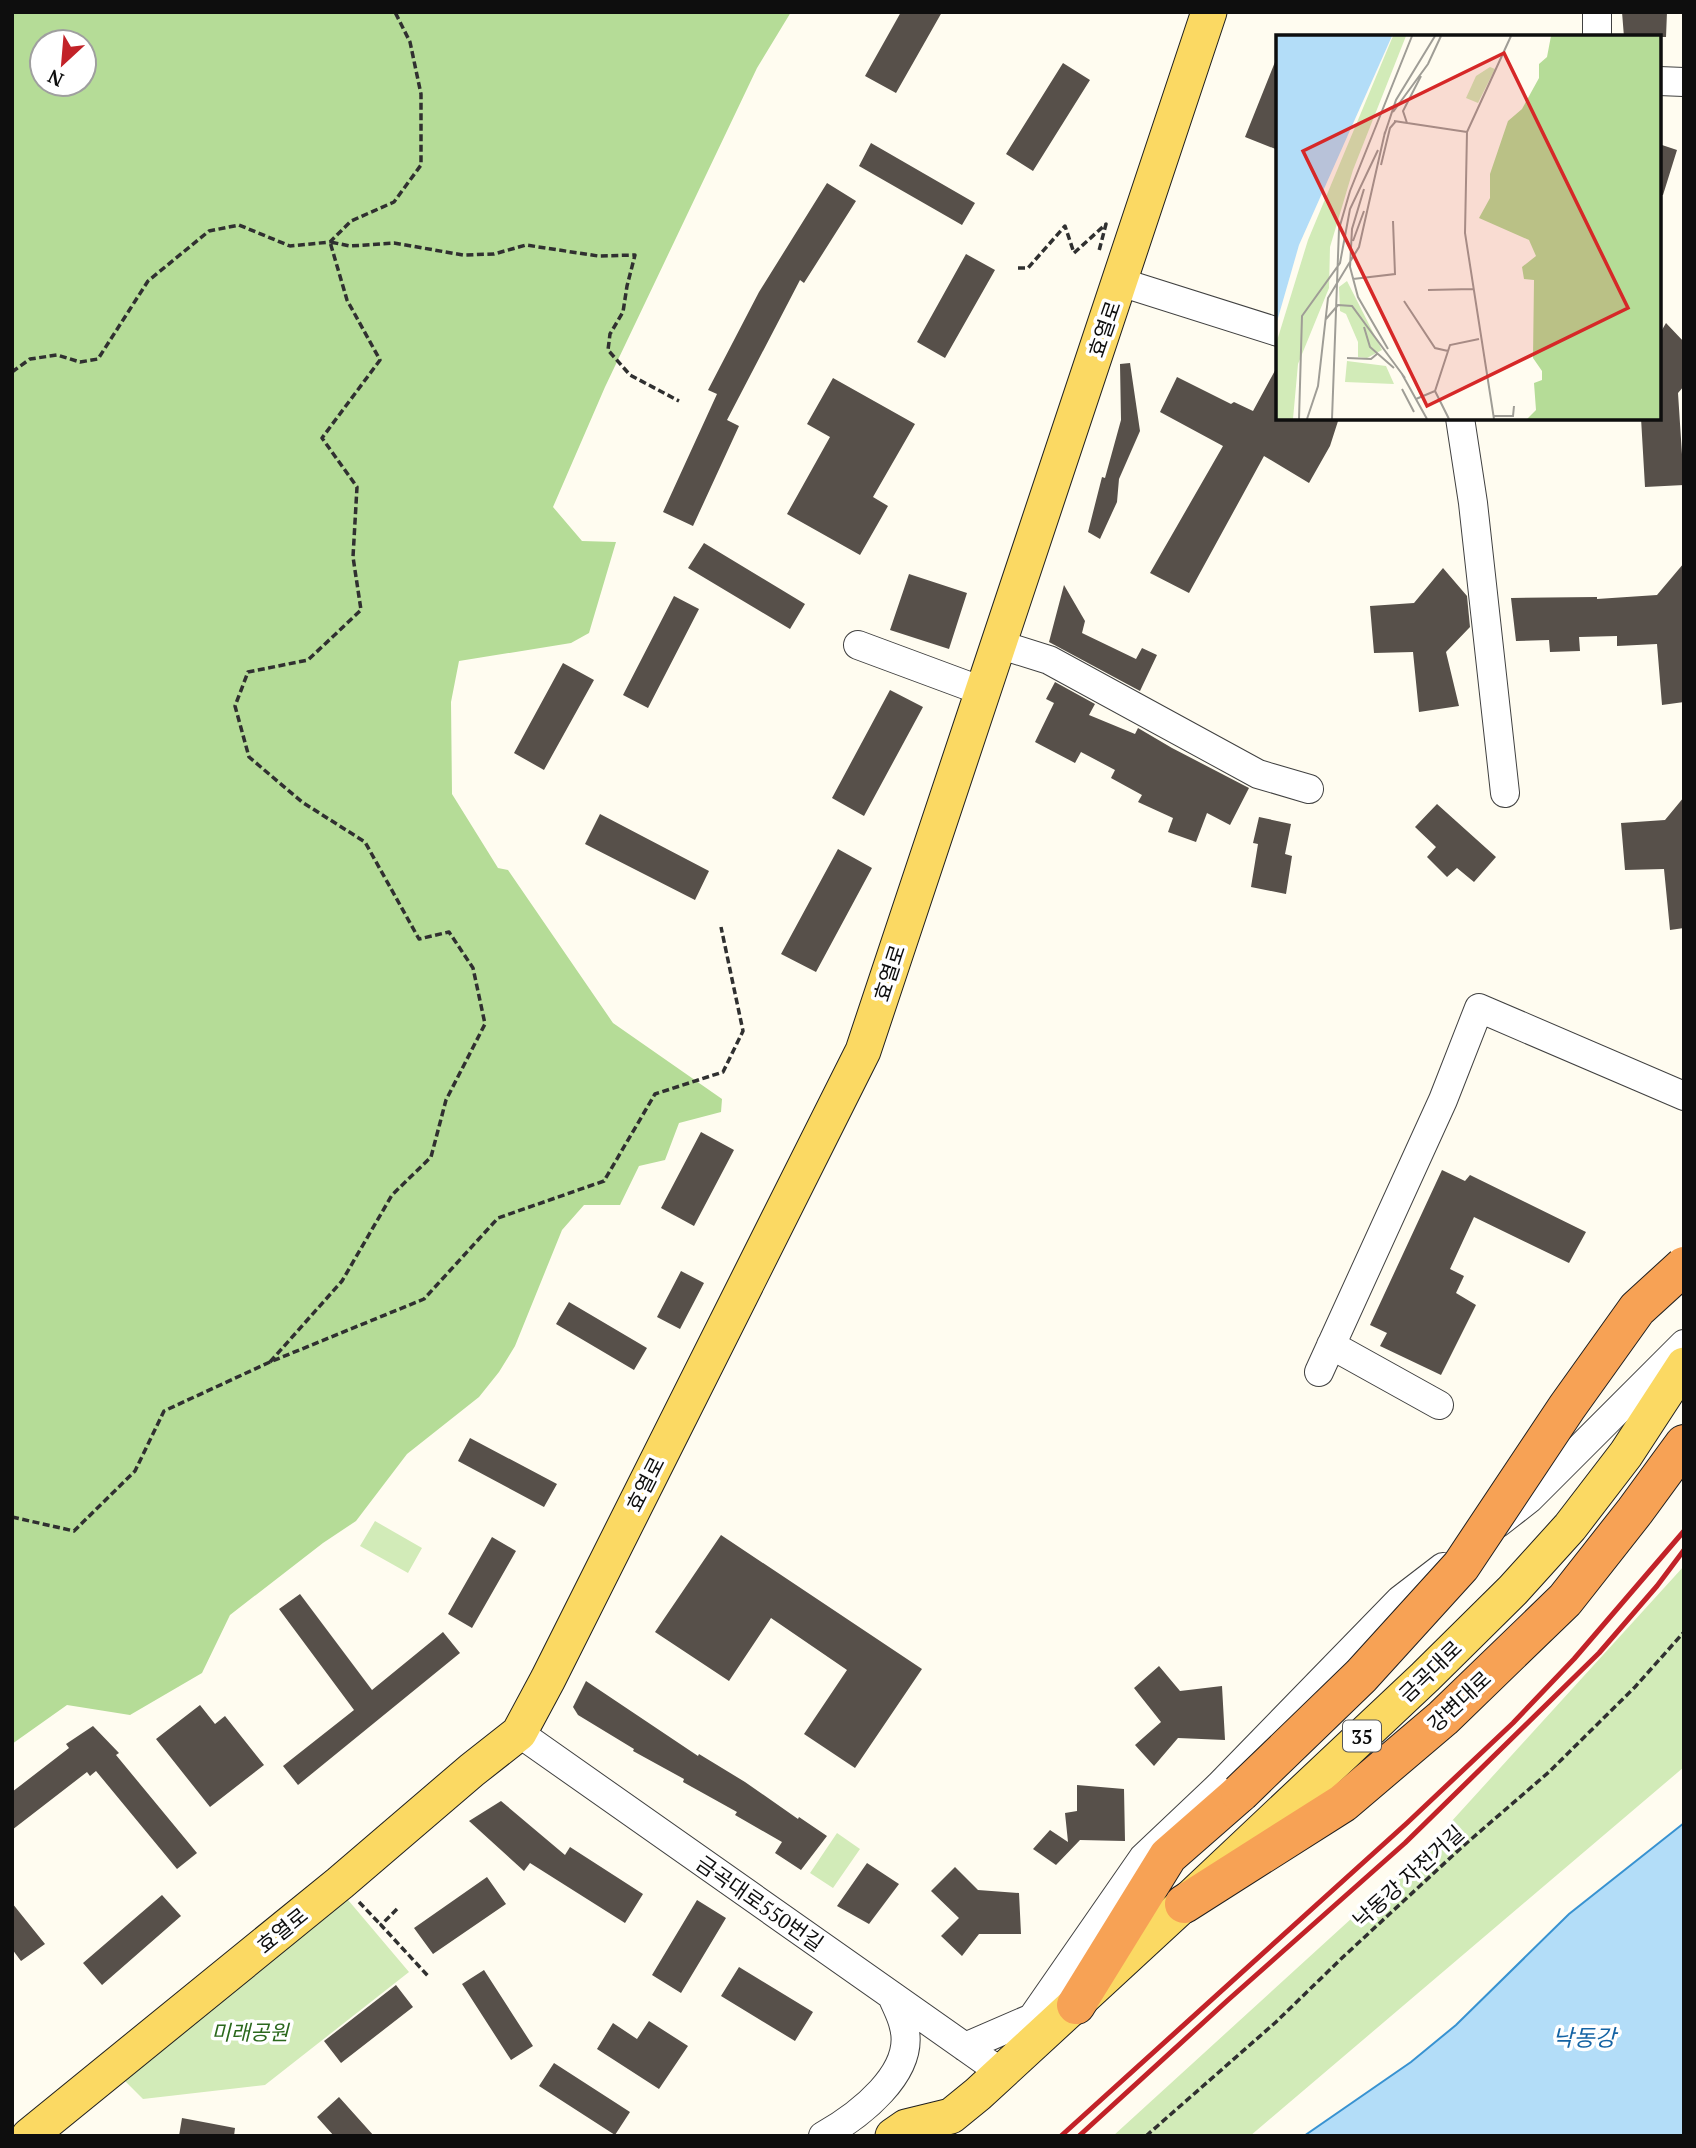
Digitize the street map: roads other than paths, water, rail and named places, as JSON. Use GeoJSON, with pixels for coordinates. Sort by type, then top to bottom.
{"type":"FeatureCollection","features":[{"type":"Feature","properties":{"kind":"highway"},"geometry":{"type":"LineString","coordinates":[[1076,2005],[1168,1856],[1240,1793],[1361,1676],[1461,1566],[1567,1407],[1637,1310],[1684,1266]]}},
{"type":"Feature","properties":{"kind":"highway","name":"강변대로"},"geometry":{"type":"LineString","coordinates":[[1184,1904],[1343,1803],[1443,1718],[1565,1600],[1684,1444]]}},
{"type":"Feature","properties":{"kind":"main road","name":"효열로"},"geometry":{"type":"LineString","coordinates":[[29,2136],[340,1883],[519,1733],[863,1051],[1209,12]]}},
{"type":"Feature","properties":{"kind":"main road","name":"금곡대로"},"geometry":{"type":"LineString","coordinates":[[892,2136],[906,2127],[947,2126],[1424,1677],[1513,1590],[1570,1527],[1626,1454],[1684,1365]]}},
{"type":"Feature","properties":{"kind":"street"},"geometry":{"type":"LineString","coordinates":[[1597,12],[1597,35]]}},
{"type":"Feature","properties":{"kind":"street"},"geometry":{"type":"LineString","coordinates":[[1661,82],[1684,82]]}},
{"type":"Feature","properties":{"kind":"street"},"geometry":{"type":"LineString","coordinates":[[1120,282],[1276,331]]}},
{"type":"Feature","properties":{"kind":"street"},"geometry":{"type":"LineString","coordinates":[[1460,420],[1473,503],[1505,793]]}},
{"type":"Feature","properties":{"kind":"street"},"geometry":{"type":"LineString","coordinates":[[998,644],[1049,660],[1258,774],[1309,789]]}},
{"type":"Feature","properties":{"kind":"street"},"geometry":{"type":"LineString","coordinates":[[858,645],[982,691]]}},
{"type":"Feature","properties":{"kind":"street"},"geometry":{"type":"LineString","coordinates":[[1319,1372],[1443,1100],[1479,1008],[1684,1096]]}},
{"type":"Feature","properties":{"kind":"street","name":"금곡대로"},"geometry":{"type":"LineString","coordinates":[[1009,2066],[1032,2018],[1143,1858],[1219,1786],[1400,1600],[1529,1499],[1684,1344]]}},
{"type":"Feature","properties":{"kind":"street"},"geometry":{"type":"LineString","coordinates":[[1331,1345],[1439,1405]]}},
{"type":"Feature","properties":{"kind":"street","name":"금곡대로550번길"},"geometry":{"type":"LineString","coordinates":[[519,1733],[965,2047],[1009,2066]]}},
{"type":"Feature","properties":{"kind":"street"},"geometry":{"type":"LineString","coordinates":[[823,2136],[869,2103],[896,2073],[902,2057],[905,2028],[892,1996]]}},
{"type":"Feature","properties":{"kind":"street"},"geometry":{"type":"LineString","coordinates":[[965,2047],[1032,2018]]}},
{"type":"Feature","properties":{"kind":"water","name":"낙동강"},"geometry":{"type":"Polygon","coordinates":[[[1684,1823],[1684,2136],[1304,2136],[1411,2062],[1456,2025],[1569,1914],[1684,1823]]]}},
{"type":"Feature","properties":{"kind":"railway"},"geometry":{"type":"LineString","coordinates":[[1061,2136],[1407,1823],[1513,1723],[1574,1659],[1684,1531]]}},
{"type":"Feature","properties":{"kind":"railway"},"geometry":{"type":"LineString","coordinates":[[1079,2136],[1405,1843],[1599,1653],[1684,1550]]}},
{"type":"Feature","properties":{"kind":"park label","name":"미래공원"},"geometry":{"type":"Point","coordinates":[250,2032]}}]}
